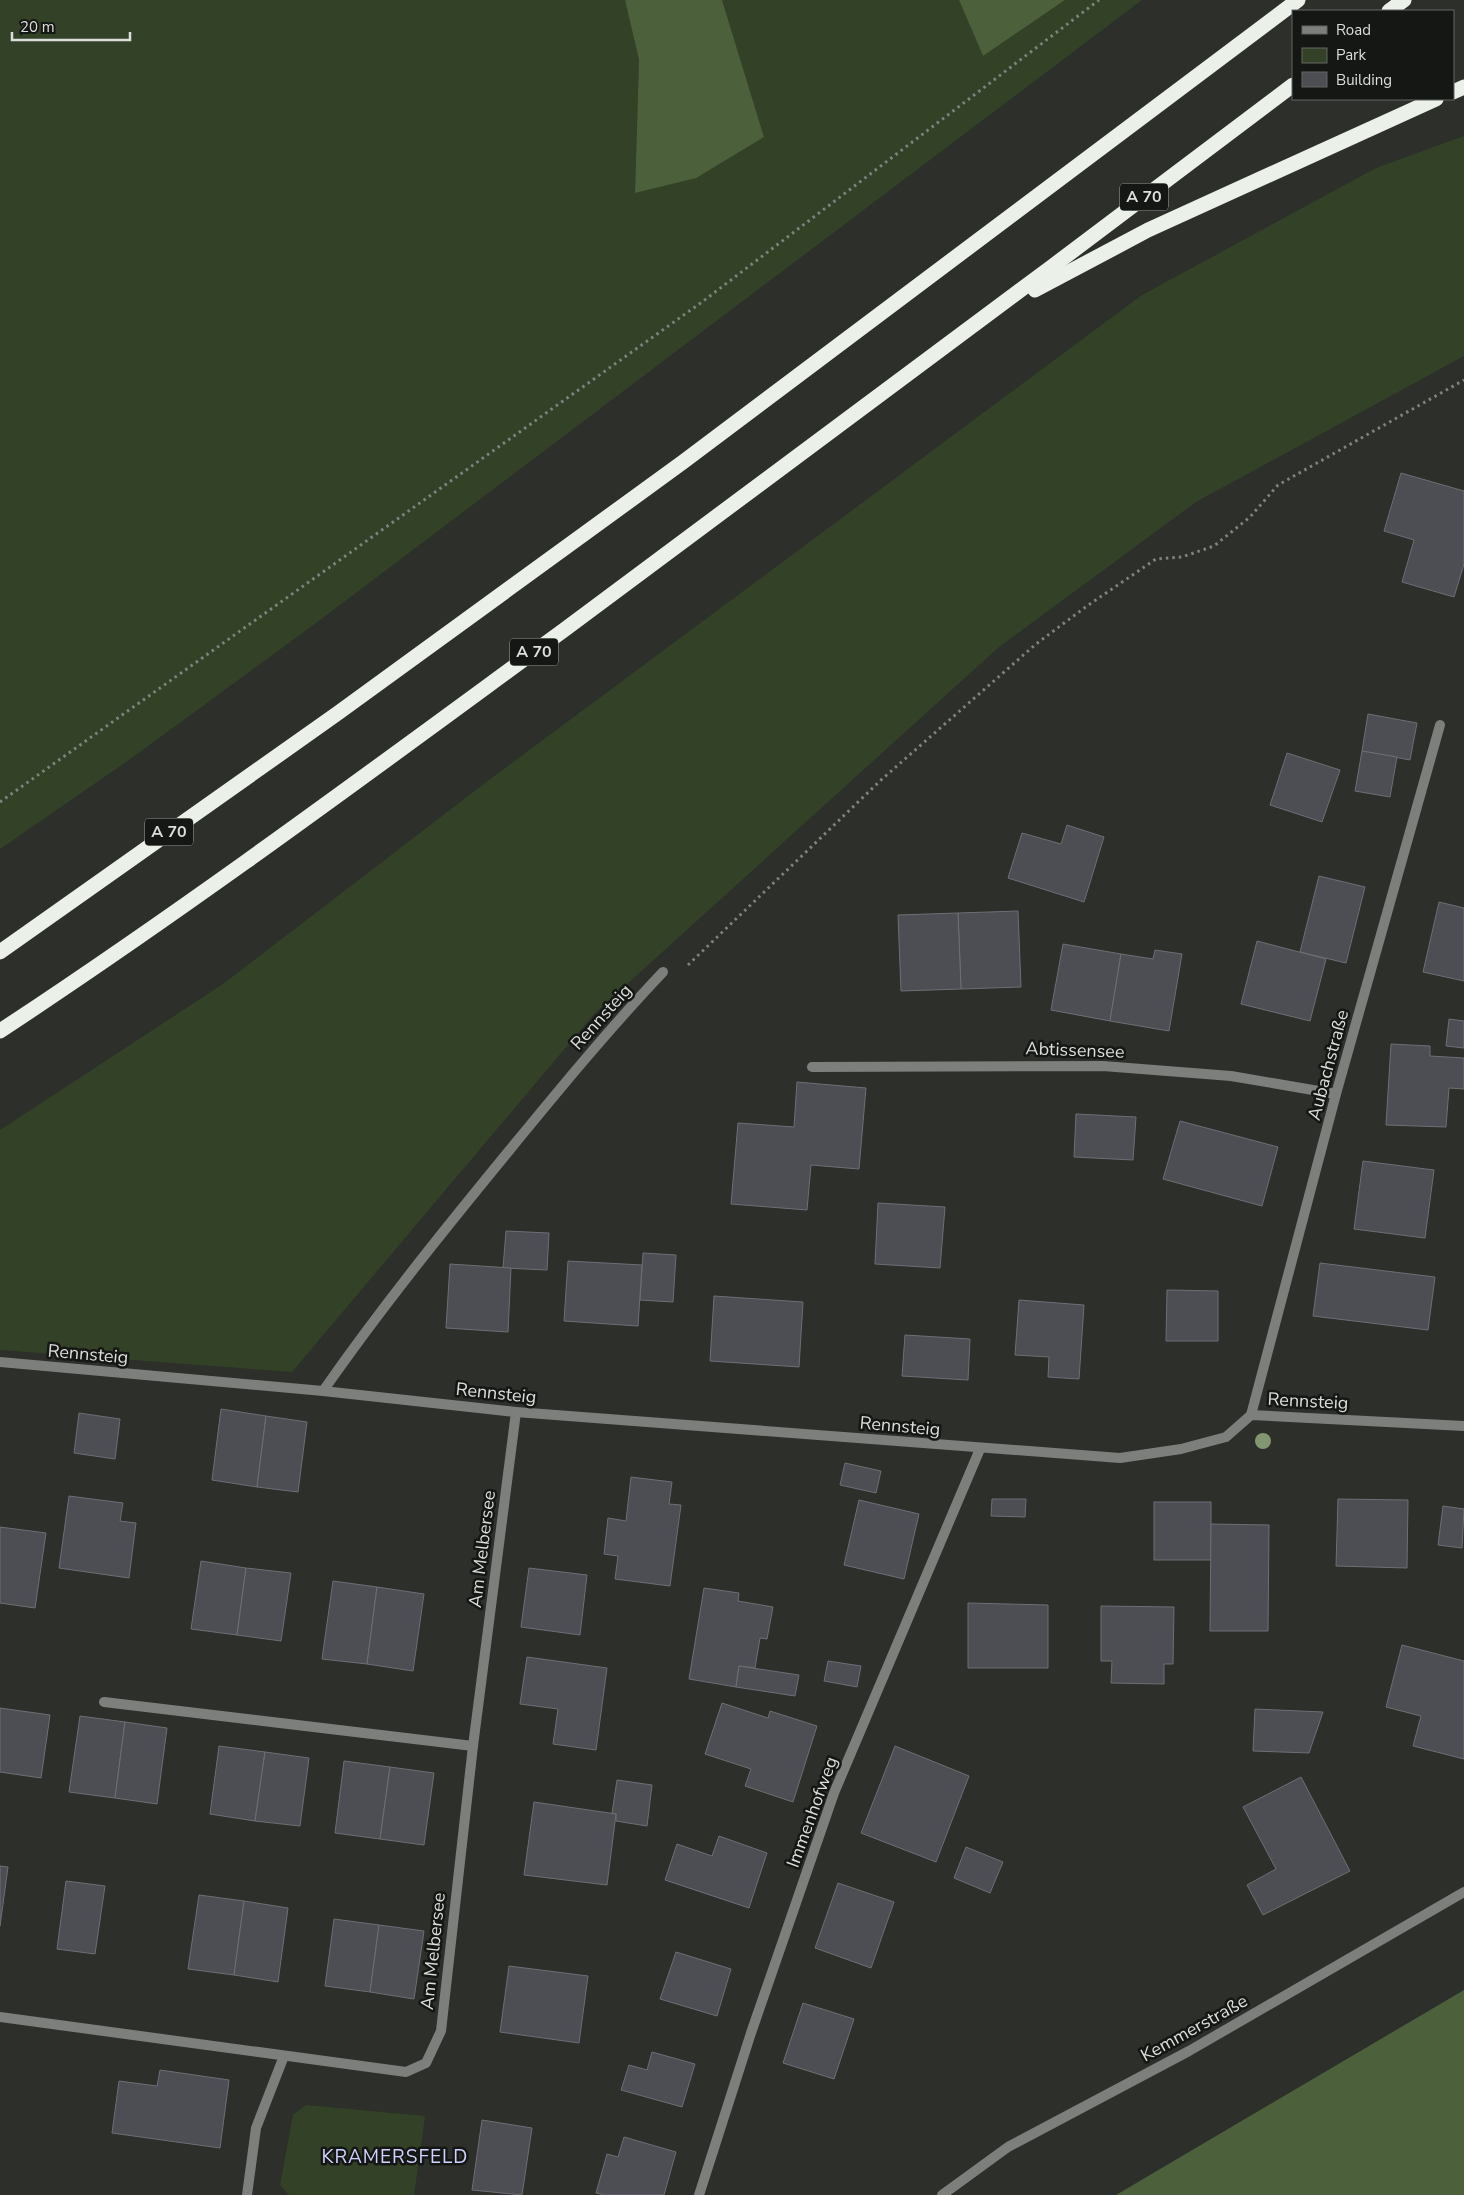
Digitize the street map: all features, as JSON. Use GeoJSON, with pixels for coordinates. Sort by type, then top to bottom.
{"type":"FeatureCollection","features":[{"type":"Feature","properties":{"kind":"highway","name":"A 70"},"geometry":{"type":"LineString","coordinates":[[0,952],[329,719],[683,462],[1298,0]]}},
{"type":"Feature","properties":{"kind":"highway"},"geometry":{"type":"LineString","coordinates":[[1390,10],[1404,0]]}},
{"type":"Feature","properties":{"kind":"highway","name":"A 70"},"geometry":{"type":"LineString","coordinates":[[0,1031],[68,987],[384,762],[996,310],[1292,86]]}},
{"type":"Feature","properties":{"kind":"highway"},"geometry":{"type":"LineString","coordinates":[[996,310],[1148,230],[1434,100]]}},
{"type":"Feature","properties":{"kind":"street","name":"Aubachstraße"},"geometry":{"type":"LineString","coordinates":[[1251,1415],[1336,1094],[1440,725]]}},
{"type":"Feature","properties":{"kind":"street","name":"Rennsteig"},"geometry":{"type":"LineString","coordinates":[[323,1391],[371,1322],[487,1177],[612,1025],[663,972]]}},
{"type":"Feature","properties":{"kind":"street","name":"Abtissensee"},"geometry":{"type":"LineString","coordinates":[[812,1067],[1103,1066],[1232,1076],[1336,1094]]}},
{"type":"Feature","properties":{"kind":"street","name":"Rennsteig"},"geometry":{"type":"LineString","coordinates":[[0,1362],[323,1391],[516,1412],[980,1449],[1120,1458],[1181,1449],[1226,1437],[1251,1415],[1464,1426]]}},
{"type":"Feature","properties":{"kind":"street","name":"Am Melbersee"},"geometry":{"type":"LineString","coordinates":[[0,2017],[406,2072],[426,2063],[441,2031],[473,1746],[516,1412]]}},
{"type":"Feature","properties":{"kind":"street","name":"Immenhofweg"},"geometry":{"type":"LineString","coordinates":[[699,2195],[751,2032],[834,1793],[980,1449]]}},
{"type":"Feature","properties":{"kind":"street"},"geometry":{"type":"LineString","coordinates":[[104,1702],[473,1746]]}},
{"type":"Feature","properties":{"kind":"street","name":"Kemmerstraße"},"geometry":{"type":"LineString","coordinates":[[942,2195],[1008,2147],[1190,2051],[1464,1892]]}},
{"type":"Feature","properties":{"kind":"street"},"geometry":{"type":"LineString","coordinates":[[247,2195],[256,2128],[284,2056]]}},
{"type":"Feature","properties":{"kind":"path"},"geometry":{"type":"LineString","coordinates":[[0,802],[702,302],[1099,0]]}},
{"type":"Feature","properties":{"kind":"path"},"geometry":{"type":"LineString","coordinates":[[663,972],[675,978],[881,780],[1036,644],[1087,606],[1156,560],[1182,557],[1214,546],[1250,516],[1278,485],[1464,380]]}},
{"type":"Feature","properties":{"kind":"green space"},"geometry":{"type":"Polygon","coordinates":[[[0,0],[625,0],[639,60],[635,192],[764,137],[722,0],[959,0],[983,56],[1065,0],[1142,0],[316,623],[129,760],[0,849],[0,0]]]}},
{"type":"Feature","properties":{"kind":"green space"},"geometry":{"type":"Polygon","coordinates":[[[625,0],[722,0],[764,137],[696,178],[635,193],[639,60],[625,0]]]}},
{"type":"Feature","properties":{"kind":"green space"},"geometry":{"type":"Polygon","coordinates":[[[959,0],[1065,0],[983,56],[959,0]]]}},
{"type":"Feature","properties":{"kind":"green space"},"geometry":{"type":"Polygon","coordinates":[[[1464,136],[1464,356],[1196,502],[999,647],[594,1014],[292,1372],[0,1350],[0,1130],[223,984],[485,783],[1142,295],[1376,168],[1464,136]]]}},
{"type":"Feature","properties":{"kind":"green space"},"geometry":{"type":"Polygon","coordinates":[[[1464,1990],[1464,2195],[1116,2195],[1464,1990]]]}},
{"type":"Feature","properties":{"kind":"green space"},"geometry":{"type":"Polygon","coordinates":[[[306,2105],[425,2116],[414,2195],[289,2195],[280,2185],[293,2115],[306,2105]]]}},
{"type":"Feature","properties":{"kind":"building"},"geometry":{"type":"Polygon","coordinates":[[[1401,473],[1464,491],[1464,564],[1454,597],[1402,582],[1414,540],[1384,531],[1401,473]]]}},
{"type":"Feature","properties":{"kind":"building"},"geometry":{"type":"Polygon","coordinates":[[[1368,714],[1417,723],[1410,760],[1362,751],[1368,714]]]}},
{"type":"Feature","properties":{"kind":"building"},"geometry":{"type":"Polygon","coordinates":[[[1362,751],[1397,757],[1390,797],[1355,791],[1362,751]]]}},
{"type":"Feature","properties":{"kind":"building"},"geometry":{"type":"Polygon","coordinates":[[[1287,753],[1340,770],[1322,822],[1270,805],[1287,753]]]}},
{"type":"Feature","properties":{"kind":"building"},"geometry":{"type":"Polygon","coordinates":[[[1067,825],[1104,837],[1084,902],[1008,878],[1022,833],[1061,844],[1067,825]]]}},
{"type":"Feature","properties":{"kind":"building"},"geometry":{"type":"Polygon","coordinates":[[[1319,876],[1365,887],[1346,963],[1300,952],[1319,876]]]}},
{"type":"Feature","properties":{"kind":"building"},"geometry":{"type":"Polygon","coordinates":[[[1439,902],[1464,908],[1464,981],[1423,972],[1439,902]]]}},
{"type":"Feature","properties":{"kind":"building"},"geometry":{"type":"Polygon","coordinates":[[[1018,911],[1021,987],[961,989],[958,913],[1018,911]]]}},
{"type":"Feature","properties":{"kind":"building"},"geometry":{"type":"Polygon","coordinates":[[[958,913],[961,989],[901,991],[898,915],[958,913]]]}},
{"type":"Feature","properties":{"kind":"building"},"geometry":{"type":"Polygon","coordinates":[[[1257,941],[1326,959],[1310,1021],[1241,1004],[1257,941]]]}},
{"type":"Feature","properties":{"kind":"building"},"geometry":{"type":"Polygon","coordinates":[[[1063,944],[1121,954],[1110,1021],[1051,1010],[1063,944]]]}},
{"type":"Feature","properties":{"kind":"building"},"geometry":{"type":"Polygon","coordinates":[[[1155,950],[1182,954],[1169,1031],[1110,1021],[1121,954],[1153,959],[1155,950]]]}},
{"type":"Feature","properties":{"kind":"building"},"geometry":{"type":"Polygon","coordinates":[[[1449,1019],[1464,1021],[1464,1048],[1446,1046],[1449,1019]]]}},
{"type":"Feature","properties":{"kind":"building"},"geometry":{"type":"Polygon","coordinates":[[[1391,1044],[1430,1046],[1430,1056],[1464,1058],[1464,1089],[1449,1088],[1446,1127],[1386,1125],[1391,1044]]]}},
{"type":"Feature","properties":{"kind":"building"},"geometry":{"type":"Polygon","coordinates":[[[797,1082],[866,1088],[859,1169],[811,1165],[807,1210],[731,1204],[738,1123],[794,1127],[797,1082]]]}},
{"type":"Feature","properties":{"kind":"building"},"geometry":{"type":"Polygon","coordinates":[[[1076,1114],[1136,1117],[1133,1160],[1074,1157],[1076,1114]]]}},
{"type":"Feature","properties":{"kind":"building"},"geometry":{"type":"Polygon","coordinates":[[[1180,1121],[1278,1147],[1262,1206],[1163,1179],[1180,1121]]]}},
{"type":"Feature","properties":{"kind":"building"},"geometry":{"type":"Polygon","coordinates":[[[1363,1161],[1434,1170],[1425,1238],[1354,1229],[1363,1161]]]}},
{"type":"Feature","properties":{"kind":"building"},"geometry":{"type":"Polygon","coordinates":[[[878,1203],[945,1207],[940,1268],[875,1264],[878,1203]]]}},
{"type":"Feature","properties":{"kind":"building"},"geometry":{"type":"Polygon","coordinates":[[[506,1231],[549,1233],[547,1270],[503,1268],[506,1231]]]}},
{"type":"Feature","properties":{"kind":"building"},"geometry":{"type":"Polygon","coordinates":[[[643,1253],[676,1255],[673,1302],[640,1300],[643,1253]]]}},
{"type":"Feature","properties":{"kind":"building"},"geometry":{"type":"Polygon","coordinates":[[[568,1261],[642,1265],[638,1326],[564,1321],[568,1261]]]}},
{"type":"Feature","properties":{"kind":"building"},"geometry":{"type":"Polygon","coordinates":[[[1320,1263],[1435,1277],[1428,1330],[1313,1316],[1320,1263]]]}},
{"type":"Feature","properties":{"kind":"building"},"geometry":{"type":"Polygon","coordinates":[[[450,1264],[511,1268],[508,1332],[446,1328],[450,1264]]]}},
{"type":"Feature","properties":{"kind":"building"},"geometry":{"type":"Polygon","coordinates":[[[1167,1290],[1218,1291],[1218,1341],[1166,1341],[1167,1290]]]}},
{"type":"Feature","properties":{"kind":"building"},"geometry":{"type":"Polygon","coordinates":[[[714,1296],[803,1302],[799,1367],[710,1361],[714,1296]]]}},
{"type":"Feature","properties":{"kind":"building"},"geometry":{"type":"Polygon","coordinates":[[[1019,1300],[1084,1305],[1079,1379],[1048,1377],[1049,1357],[1015,1355],[1019,1300]]]}},
{"type":"Feature","properties":{"kind":"building"},"geometry":{"type":"Polygon","coordinates":[[[905,1335],[970,1339],[968,1380],[902,1376],[905,1335]]]}},
{"type":"Feature","properties":{"kind":"building"},"geometry":{"type":"Polygon","coordinates":[[[221,1409],[266,1416],[257,1487],[212,1480],[221,1409]]]}},
{"type":"Feature","properties":{"kind":"building"},"geometry":{"type":"Polygon","coordinates":[[[79,1413],[120,1419],[115,1459],[74,1453],[79,1413]]]}},
{"type":"Feature","properties":{"kind":"building"},"geometry":{"type":"Polygon","coordinates":[[[266,1416],[307,1422],[298,1492],[257,1487],[266,1416]]]}},
{"type":"Feature","properties":{"kind":"building"},"geometry":{"type":"Polygon","coordinates":[[[845,1463],[881,1471],[876,1493],[840,1485],[845,1463]]]}},
{"type":"Feature","properties":{"kind":"building"},"geometry":{"type":"Polygon","coordinates":[[[631,1477],[672,1482],[669,1504],[681,1505],[670,1586],[615,1579],[618,1556],[604,1554],[608,1518],[626,1521],[631,1477]]]}},
{"type":"Feature","properties":{"kind":"building"},"geometry":{"type":"Polygon","coordinates":[[[69,1496],[123,1503],[120,1521],[136,1523],[129,1578],[59,1568],[69,1496]]]}},
{"type":"Feature","properties":{"kind":"building"},"geometry":{"type":"Polygon","coordinates":[[[992,1499],[1026,1499],[1025,1517],[991,1516],[992,1499]]]}},
{"type":"Feature","properties":{"kind":"building"},"geometry":{"type":"Polygon","coordinates":[[[1338,1499],[1408,1500],[1407,1568],[1336,1566],[1338,1499]]]}},
{"type":"Feature","properties":{"kind":"building"},"geometry":{"type":"Polygon","coordinates":[[[859,1500],[919,1514],[904,1579],[844,1565],[859,1500]]]}},
{"type":"Feature","properties":{"kind":"building"},"geometry":{"type":"Polygon","coordinates":[[[1154,1502],[1211,1502],[1211,1560],[1154,1560],[1154,1502]]]}},
{"type":"Feature","properties":{"kind":"building"},"geometry":{"type":"Polygon","coordinates":[[[1443,1506],[1464,1509],[1462,1548],[1438,1545],[1443,1506]]]}},
{"type":"Feature","properties":{"kind":"building"},"geometry":{"type":"Polygon","coordinates":[[[1211,1524],[1269,1525],[1268,1631],[1210,1631],[1211,1524]]]}},
{"type":"Feature","properties":{"kind":"building"},"geometry":{"type":"Polygon","coordinates":[[[0,1527],[46,1533],[35,1608],[0,1603],[0,1527]]]}},
{"type":"Feature","properties":{"kind":"building"},"geometry":{"type":"Polygon","coordinates":[[[201,1561],[246,1568],[237,1635],[191,1629],[201,1561]]]}},
{"type":"Feature","properties":{"kind":"building"},"geometry":{"type":"Polygon","coordinates":[[[246,1568],[291,1573],[281,1641],[237,1635],[246,1568]]]}},
{"type":"Feature","properties":{"kind":"building"},"geometry":{"type":"Polygon","coordinates":[[[529,1568],[587,1575],[580,1635],[521,1627],[529,1568]]]}},
{"type":"Feature","properties":{"kind":"building"},"geometry":{"type":"Polygon","coordinates":[[[333,1581],[377,1587],[367,1664],[322,1659],[333,1581]]]}},
{"type":"Feature","properties":{"kind":"building"},"geometry":{"type":"Polygon","coordinates":[[[377,1587],[424,1594],[413,1671],[367,1664],[377,1587]]]}},
{"type":"Feature","properties":{"kind":"building"},"geometry":{"type":"Polygon","coordinates":[[[704,1588],[739,1593],[738,1601],[773,1607],[767,1639],[760,1638],[755,1668],[739,1666],[736,1687],[689,1679],[704,1588]]]}},
{"type":"Feature","properties":{"kind":"building"},"geometry":{"type":"Polygon","coordinates":[[[968,1603],[1048,1605],[1048,1668],[968,1668],[968,1603]]]}},
{"type":"Feature","properties":{"kind":"building"},"geometry":{"type":"Polygon","coordinates":[[[1101,1606],[1174,1607],[1173,1664],[1164,1664],[1164,1684],[1111,1683],[1112,1661],[1101,1661],[1101,1606]]]}},
{"type":"Feature","properties":{"kind":"building"},"geometry":{"type":"Polygon","coordinates":[[[1402,1645],[1464,1661],[1464,1759],[1413,1746],[1421,1716],[1386,1707],[1402,1645]]]}},
{"type":"Feature","properties":{"kind":"building"},"geometry":{"type":"Polygon","coordinates":[[[527,1657],[607,1668],[596,1750],[553,1744],[558,1709],[520,1704],[527,1657]]]}},
{"type":"Feature","properties":{"kind":"building"},"geometry":{"type":"Polygon","coordinates":[[[828,1661],[861,1666],[857,1687],[824,1681],[828,1661]]]}},
{"type":"Feature","properties":{"kind":"building"},"geometry":{"type":"Polygon","coordinates":[[[739,1666],[799,1675],[795,1696],[736,1687],[739,1666]]]}},
{"type":"Feature","properties":{"kind":"building"},"geometry":{"type":"Polygon","coordinates":[[[722,1703],[768,1718],[770,1711],[817,1726],[793,1802],[745,1786],[751,1769],[705,1754],[722,1703]]]}},
{"type":"Feature","properties":{"kind":"building"},"geometry":{"type":"Polygon","coordinates":[[[0,1708],[50,1715],[41,1778],[0,1772],[0,1708]]]}},
{"type":"Feature","properties":{"kind":"building"},"geometry":{"type":"Polygon","coordinates":[[[1255,1709],[1323,1712],[1309,1753],[1253,1751],[1255,1709]]]}},
{"type":"Feature","properties":{"kind":"building"},"geometry":{"type":"Polygon","coordinates":[[[80,1716],[125,1722],[115,1798],[69,1792],[80,1716]]]}},
{"type":"Feature","properties":{"kind":"building"},"geometry":{"type":"Polygon","coordinates":[[[125,1722],[167,1728],[157,1804],[115,1798],[125,1722]]]}},
{"type":"Feature","properties":{"kind":"building"},"geometry":{"type":"Polygon","coordinates":[[[219,1746],[265,1752],[255,1821],[210,1814],[219,1746]]]}},
{"type":"Feature","properties":{"kind":"building"},"geometry":{"type":"Polygon","coordinates":[[[895,1746],[969,1776],[936,1862],[861,1833],[895,1746]]]}},
{"type":"Feature","properties":{"kind":"building"},"geometry":{"type":"Polygon","coordinates":[[[265,1752],[309,1758],[300,1826],[255,1821],[265,1752]]]}},
{"type":"Feature","properties":{"kind":"building"},"geometry":{"type":"Polygon","coordinates":[[[344,1761],[390,1767],[380,1839],[335,1833],[344,1761]]]}},
{"type":"Feature","properties":{"kind":"building"},"geometry":{"type":"Polygon","coordinates":[[[390,1767],[434,1773],[424,1845],[380,1839],[390,1767]]]}},
{"type":"Feature","properties":{"kind":"building"},"geometry":{"type":"Polygon","coordinates":[[[1301,1777],[1350,1871],[1263,1915],[1247,1885],[1276,1869],[1243,1807],[1301,1777]]]}},
{"type":"Feature","properties":{"kind":"building"},"geometry":{"type":"Polygon","coordinates":[[[617,1780],[652,1785],[647,1826],[616,1821],[616,1814],[612,1813],[617,1780]]]}},
{"type":"Feature","properties":{"kind":"building"},"geometry":{"type":"Polygon","coordinates":[[[534,1802],[616,1814],[607,1885],[524,1875],[534,1802]]]}},
{"type":"Feature","properties":{"kind":"building"},"geometry":{"type":"Polygon","coordinates":[[[719,1836],[767,1853],[749,1908],[665,1880],[677,1844],[712,1856],[719,1836]]]}},
{"type":"Feature","properties":{"kind":"building"},"geometry":{"type":"Polygon","coordinates":[[[966,1847],[1003,1862],[990,1893],[954,1878],[966,1847]]]}},
{"type":"Feature","properties":{"kind":"building"},"geometry":{"type":"Polygon","coordinates":[[[0,1866],[8,1867],[0,1926],[0,1866]]]}},
{"type":"Feature","properties":{"kind":"building"},"geometry":{"type":"Polygon","coordinates":[[[66,1881],[105,1886],[95,1954],[57,1949],[66,1881]]]}},
{"type":"Feature","properties":{"kind":"building"},"geometry":{"type":"Polygon","coordinates":[[[838,1883],[894,1902],[871,1968],[815,1948],[838,1883]]]}},
{"type":"Feature","properties":{"kind":"building"},"geometry":{"type":"Polygon","coordinates":[[[199,1895],[244,1901],[234,1975],[188,1969],[199,1895]]]}},
{"type":"Feature","properties":{"kind":"building"},"geometry":{"type":"Polygon","coordinates":[[[244,1901],[288,1908],[278,1982],[234,1975],[244,1901]]]}},
{"type":"Feature","properties":{"kind":"building"},"geometry":{"type":"Polygon","coordinates":[[[334,1919],[379,1925],[370,1992],[325,1986],[334,1919]]]}},
{"type":"Feature","properties":{"kind":"building"},"geometry":{"type":"Polygon","coordinates":[[[379,1925],[424,1931],[414,1999],[370,1992],[379,1925]]]}},
{"type":"Feature","properties":{"kind":"building"},"geometry":{"type":"Polygon","coordinates":[[[676,1952],[731,1969],[717,2016],[660,1999],[676,1952]]]}},
{"type":"Feature","properties":{"kind":"building"},"geometry":{"type":"Polygon","coordinates":[[[509,1966],[588,1976],[579,2043],[500,2032],[509,1966]]]}},
{"type":"Feature","properties":{"kind":"building"},"geometry":{"type":"Polygon","coordinates":[[[803,2003],[854,2019],[834,2079],[783,2063],[803,2003]]]}},
{"type":"Feature","properties":{"kind":"building"},"geometry":{"type":"Polygon","coordinates":[[[652,2052],[695,2064],[682,2107],[621,2090],[629,2065],[647,2070],[652,2052]]]}},
{"type":"Feature","properties":{"kind":"building"},"geometry":{"type":"Polygon","coordinates":[[[160,2070],[229,2080],[220,2148],[112,2133],[119,2081],[157,2086],[160,2070]]]}},
{"type":"Feature","properties":{"kind":"building"},"geometry":{"type":"Polygon","coordinates":[[[482,2120],[532,2128],[522,2195],[472,2190],[482,2120]]]}},
{"type":"Feature","properties":{"kind":"building"},"geometry":{"type":"Polygon","coordinates":[[[624,2137],[676,2152],[664,2195],[604,2195],[596,2193],[607,2154],[618,2157],[624,2137]]]}},
{"type":"Feature","properties":{"kind":"district","name":"KRAMERSFELD"},"geometry":{"type":"Point","coordinates":[395,2157]}}]}
